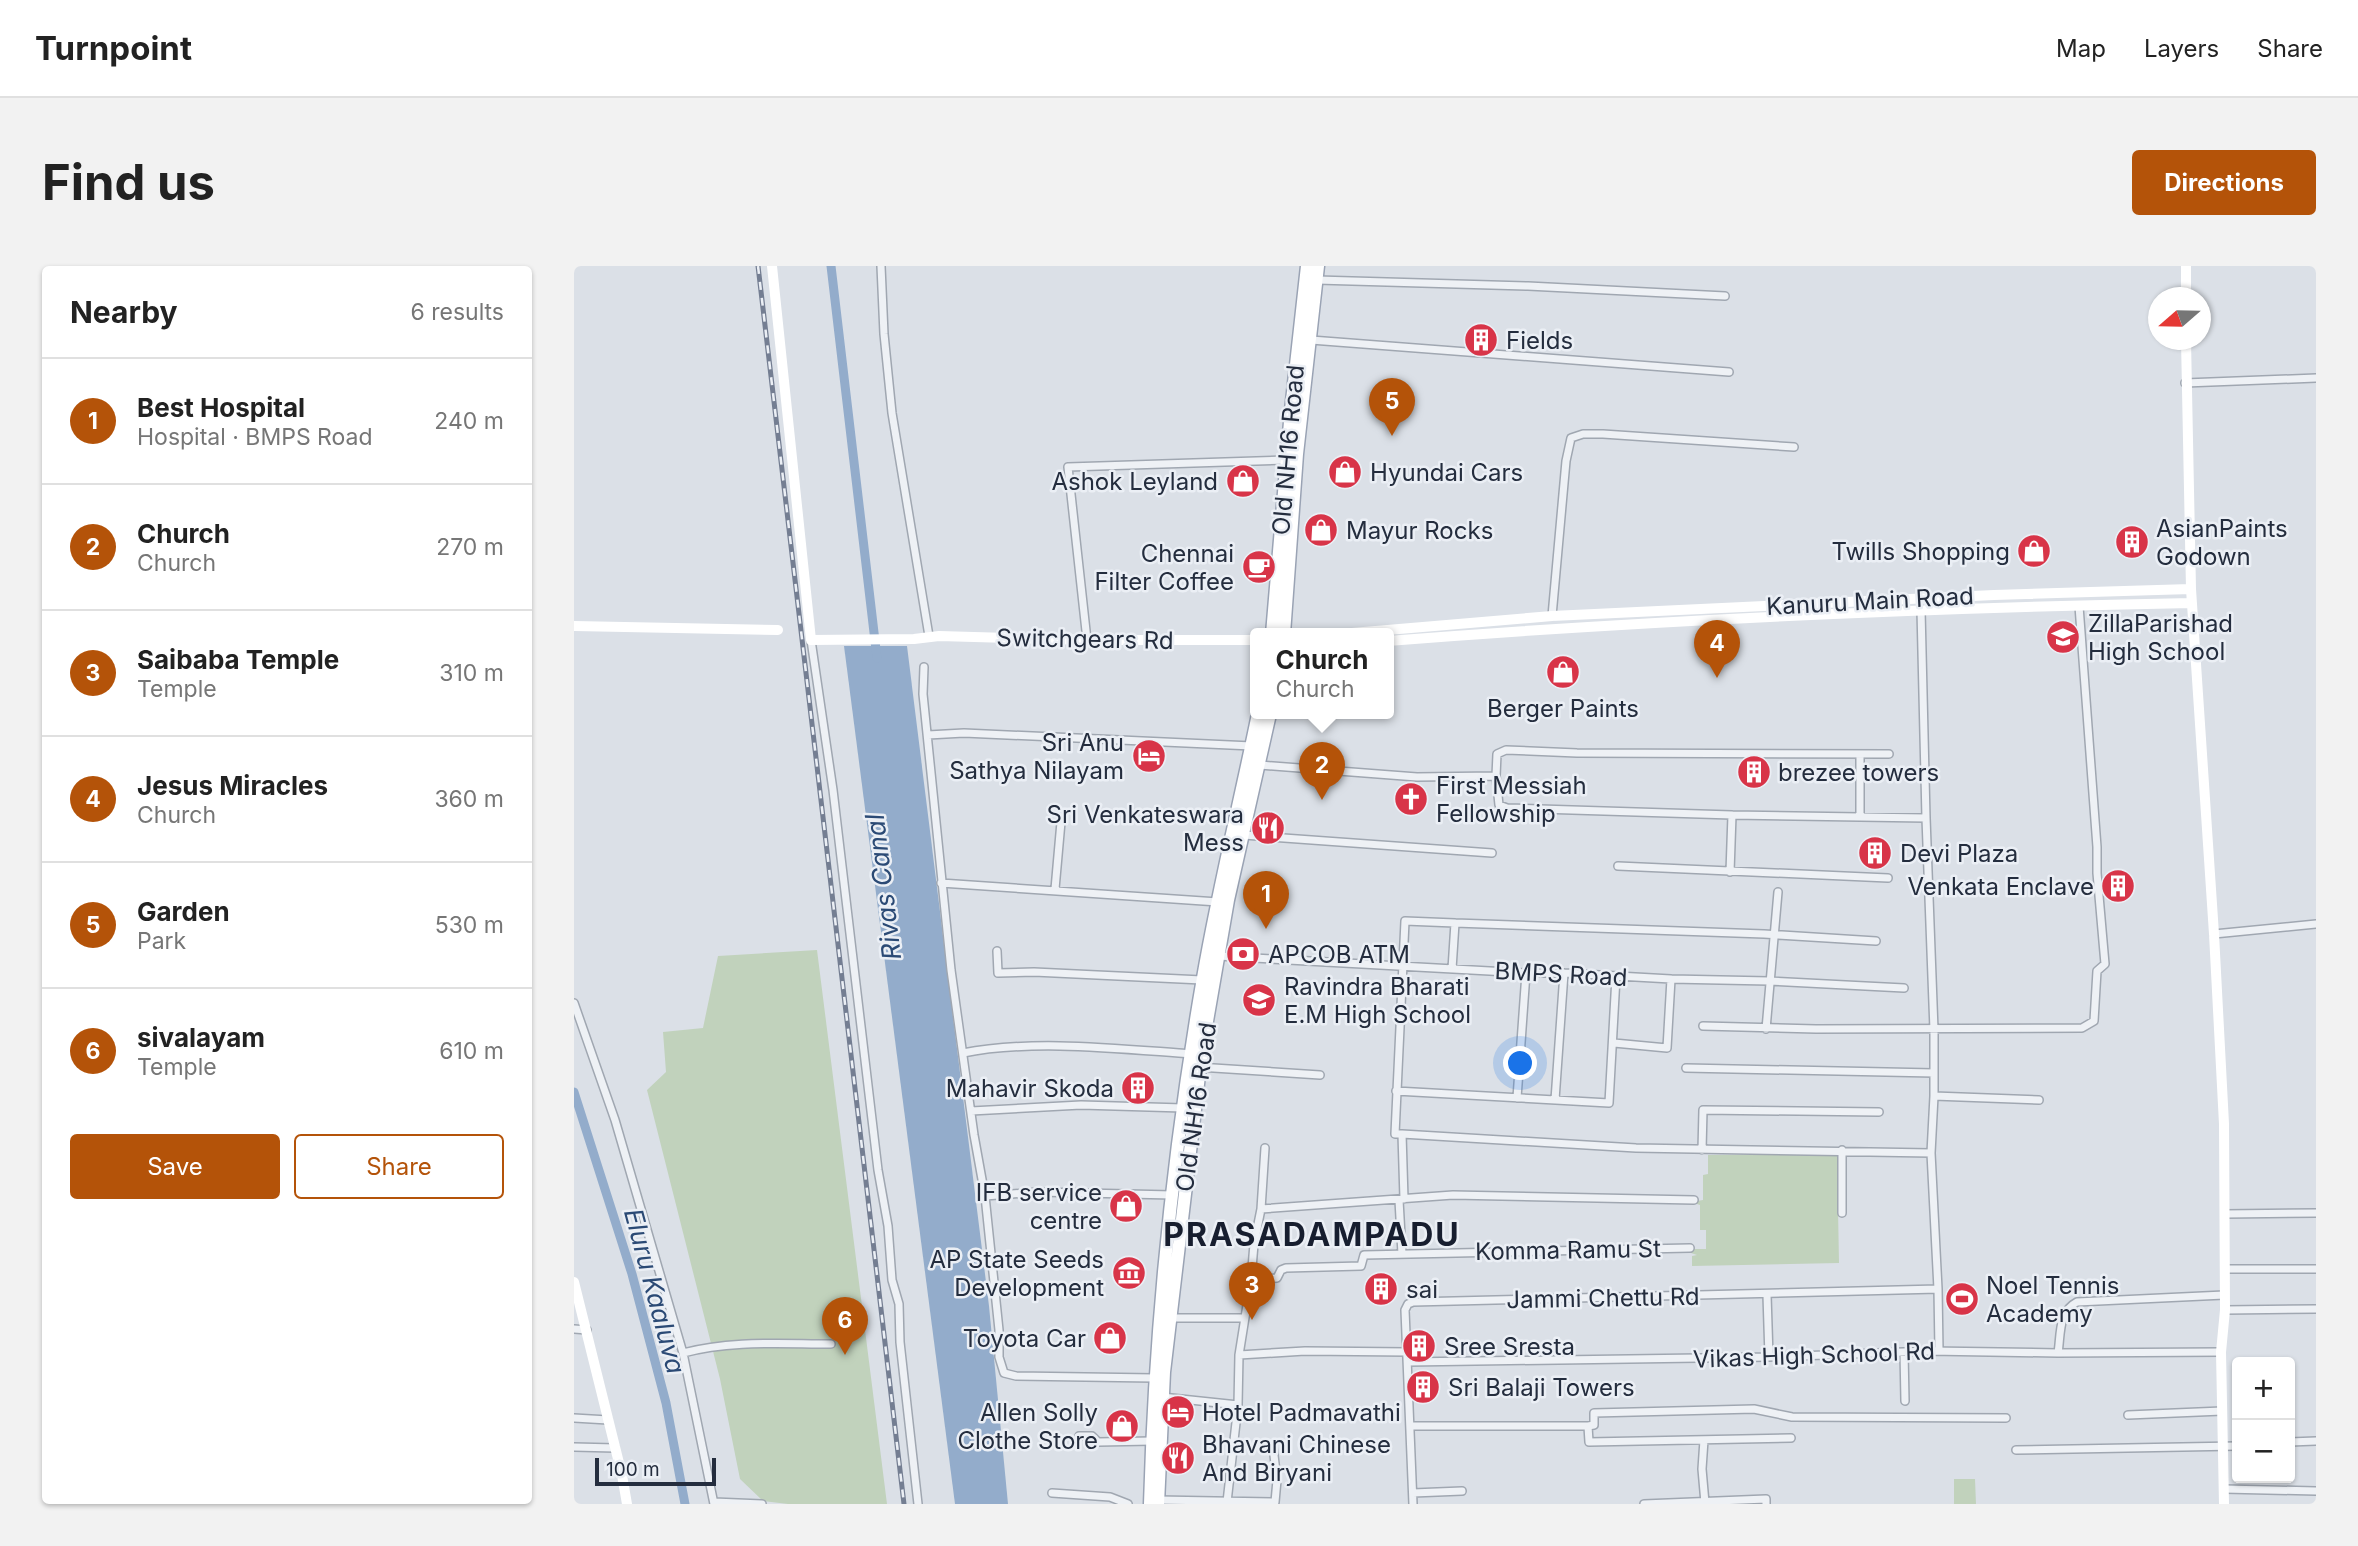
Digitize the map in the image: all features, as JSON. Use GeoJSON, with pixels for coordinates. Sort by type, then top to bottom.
{"type":"FeatureCollection","features":[{"type":"Feature","properties":{"kind":"main road","name":"Old NH16 Road"},"geometry":{"type":"LineString","coordinates":[[1273,628],[1307,266]]}},
{"type":"Feature","properties":{"kind":"main road","name":"Old NH16 Road"},"geometry":{"type":"LineString","coordinates":[[1284,628],[1297,454],[1318,266]]}},
{"type":"Feature","properties":{"kind":"main road","name":"Old NH16 Road"},"geometry":{"type":"LineString","coordinates":[[1155,1503],[1202,980],[1257,719]]}},
{"type":"Feature","properties":{"kind":"main road","name":"Old NH16 Road"},"geometry":{"type":"LineString","coordinates":[[1155,1503],[1152,1441],[1154,1378],[1183,1108],[1195,1062],[1202,1050],[1218,956],[1269,719]]}},
{"type":"Feature","properties":{"kind":"street"},"geometry":{"type":"LineString","coordinates":[[772,266],[811,640],[833,790],[878,1170],[888,1226],[892,1280],[899,1304],[900,1342],[918,1504]]}},
{"type":"Feature","properties":{"kind":"street"},"geometry":{"type":"LineString","coordinates":[[881,266],[892,413],[929,636]]}},
{"type":"Feature","properties":{"kind":"street"},"geometry":{"type":"LineString","coordinates":[[2186,266],[2186,287]]}},
{"type":"Feature","properties":{"kind":"street"},"geometry":{"type":"LineString","coordinates":[[1317,280],[1528,286],[1726,296]]}},
{"type":"Feature","properties":{"kind":"street"},"geometry":{"type":"LineString","coordinates":[[1311,340],[1729,372]]}},
{"type":"Feature","properties":{"kind":"street"},"geometry":{"type":"LineString","coordinates":[[2186,350],[2191,589],[2224,1124],[2225,1310],[2221,1352],[2224,1504]]}},
{"type":"Feature","properties":{"kind":"street"},"geometry":{"type":"LineString","coordinates":[[2185,383],[2316,378]]}},
{"type":"Feature","properties":{"kind":"street"},"geometry":{"type":"LineString","coordinates":[[1552,616],[1570,438],[1583,434],[1603,434],[1794,447]]}},
{"type":"Feature","properties":{"kind":"street"},"geometry":{"type":"LineString","coordinates":[[1087,640],[1068,467],[1287,460]]}},
{"type":"Feature","properties":{"kind":"street","name":"Kanuru Main Road"},"geometry":{"type":"LineString","coordinates":[[1394,640],[2012,594],[2191,589]]}},
{"type":"Feature","properties":{"kind":"street"},"geometry":{"type":"LineString","coordinates":[[2012,594],[2012,607]]}},
{"type":"Feature","properties":{"kind":"street","name":"Kanuru Main Road"},"geometry":{"type":"LineString","coordinates":[[1394,629],[1552,616],[2192,603]]}},
{"type":"Feature","properties":{"kind":"street"},"geometry":{"type":"LineString","coordinates":[[1703,1026],[1934,1030],[2082,1028],[2094,1021],[2097,971],[2105,964],[2096,873],[2097,847],[2079,606]]}},
{"type":"Feature","properties":{"kind":"street"},"geometry":{"type":"LineString","coordinates":[[1921,610],[1934,1030],[1931,1153],[1939,1351]]}},
{"type":"Feature","properties":{"kind":"street"},"geometry":{"type":"LineString","coordinates":[[574,626],[778,630]]}},
{"type":"Feature","properties":{"kind":"street","name":"Switchgears Rd"},"geometry":{"type":"LineString","coordinates":[[811,640],[914,639],[929,636],[1250,640]]}},
{"type":"Feature","properties":{"kind":"street"},"geometry":{"type":"LineString","coordinates":[[924,667],[923,694],[941,883],[962,1053],[985,1196],[999,1330],[999,1357],[1004,1373],[1016,1376],[1154,1378]]}},
{"type":"Feature","properties":{"kind":"street"},"geometry":{"type":"LineString","coordinates":[[928,735],[964,733],[1252,746]]}},
{"type":"Feature","properties":{"kind":"street"},"geometry":{"type":"LineString","coordinates":[[1889,754],[1577,753],[1506,750],[1497,754],[1498,801],[1499,805],[1507,808],[1926,818]]}},
{"type":"Feature","properties":{"kind":"street"},"geometry":{"type":"LineString","coordinates":[[1860,754],[1860,815]]}},
{"type":"Feature","properties":{"kind":"street"},"geometry":{"type":"LineString","coordinates":[[1260,765],[1417,777],[1496,776]]}},
{"type":"Feature","properties":{"kind":"street"},"geometry":{"type":"LineString","coordinates":[[1730,872],[1732,815]]}},
{"type":"Feature","properties":{"kind":"street"},"geometry":{"type":"LineString","coordinates":[[1055,889],[1061,822]]}},
{"type":"Feature","properties":{"kind":"street"},"geometry":{"type":"LineString","coordinates":[[1243,835],[1492,853]]}},
{"type":"Feature","properties":{"kind":"street"},"geometry":{"type":"LineString","coordinates":[[1618,866],[1888,878]]}},
{"type":"Feature","properties":{"kind":"street"},"geometry":{"type":"LineString","coordinates":[[941,883],[1218,902]]}},
{"type":"Feature","properties":{"kind":"street"},"geometry":{"type":"LineString","coordinates":[[1766,1029],[1778,892]]}},
{"type":"Feature","properties":{"kind":"street"},"geometry":{"type":"LineString","coordinates":[[1876,941],[1406,920],[1395,1134],[1636,1149],[1931,1153]]}},
{"type":"Feature","properties":{"kind":"street"},"geometry":{"type":"LineString","coordinates":[[1452,969],[1455,923]]}},
{"type":"Feature","properties":{"kind":"street"},"geometry":{"type":"LineString","coordinates":[[2214,934],[2316,924]]}},
{"type":"Feature","properties":{"kind":"street"},"geometry":{"type":"LineString","coordinates":[[997,951],[998,973],[1034,972],[1202,980]]}},
{"type":"Feature","properties":{"kind":"street","name":"BMPS Road"},"geometry":{"type":"LineString","coordinates":[[1218,956],[1526,973],[1904,988]]}},
{"type":"Feature","properties":{"kind":"street"},"geometry":{"type":"LineString","coordinates":[[1517,1098],[1526,973]]}},
{"type":"Feature","properties":{"kind":"street"},"geometry":{"type":"LineString","coordinates":[[1555,1100],[1564,973]]}},
{"type":"Feature","properties":{"kind":"street"},"geometry":{"type":"LineString","coordinates":[[1396,1091],[1609,1103],[1616,976]]}},
{"type":"Feature","properties":{"kind":"street"},"geometry":{"type":"LineString","coordinates":[[1614,1043],[1667,1048],[1671,979]]}},
{"type":"Feature","properties":{"kind":"street"},"geometry":{"type":"LineString","coordinates":[[574,1003],[615,1121],[683,1353],[714,1503],[762,1504]]}},
{"type":"Feature","properties":{"kind":"street"},"geometry":{"type":"LineString","coordinates":[[962,1053],[996,1048],[1080,1047],[1320,1075]]}},
{"type":"Feature","properties":{"kind":"street"},"geometry":{"type":"LineString","coordinates":[[1686,1068],[1934,1073]]}},
{"type":"Feature","properties":{"kind":"street"},"geometry":{"type":"LineString","coordinates":[[1934,1096],[2039,1100]]}},
{"type":"Feature","properties":{"kind":"street"},"geometry":{"type":"LineString","coordinates":[[971,1111],[1082,1105],[1183,1108]]}},
{"type":"Feature","properties":{"kind":"street"},"geometry":{"type":"LineString","coordinates":[[1702,1150],[1703,1110],[1879,1112]]}},
{"type":"Feature","properties":{"kind":"street"},"geometry":{"type":"LineString","coordinates":[[1402,1134],[1402,1254]]}},
{"type":"Feature","properties":{"kind":"street"},"geometry":{"type":"LineString","coordinates":[[1227,1502],[1238,1405],[1239,1355],[1261,1209],[1265,1148]]}},
{"type":"Feature","properties":{"kind":"street"},"geometry":{"type":"LineString","coordinates":[[1842,1150],[1842,1213]]}},
{"type":"Feature","properties":{"kind":"street"},"geometry":{"type":"LineString","coordinates":[[985,1196],[1038,1192],[1173,1195]]}},
{"type":"Feature","properties":{"kind":"street"},"geometry":{"type":"LineString","coordinates":[[1261,1209],[1466,1195],[1694,1200]]}},
{"type":"Feature","properties":{"kind":"street"},"geometry":{"type":"LineString","coordinates":[[2225,1214],[2316,1213]]}},
{"type":"Feature","properties":{"kind":"street","name":"Komma Ramu St"},"geometry":{"type":"LineString","coordinates":[[1251,1280],[1278,1278],[1281,1270],[1286,1268],[1361,1266],[1364,1255],[1690,1248]]}},
{"type":"Feature","properties":{"kind":"street"},"geometry":{"type":"LineString","coordinates":[[2225,1269],[2316,1269]]}},
{"type":"Feature","properties":{"kind":"street"},"geometry":{"type":"LineString","coordinates":[[574,1282],[622,1475],[626,1504]]}},
{"type":"Feature","properties":{"kind":"street","name":"Jammi Chettu Rd"},"geometry":{"type":"LineString","coordinates":[[1413,1504],[1405,1310],[1408,1304],[1938,1289]]}},
{"type":"Feature","properties":{"kind":"street"},"geometry":{"type":"LineString","coordinates":[[1768,1295],[1769,1357]]}},
{"type":"Feature","properties":{"kind":"street"},"geometry":{"type":"LineString","coordinates":[[2059,1353],[2064,1312],[2068,1306],[2077,1302],[2224,1295]]}},
{"type":"Feature","properties":{"kind":"street"},"geometry":{"type":"LineString","coordinates":[[2225,1310],[2316,1309]]}},
{"type":"Feature","properties":{"kind":"street"},"geometry":{"type":"LineString","coordinates":[[1170,1318],[1244,1318]]}},
{"type":"Feature","properties":{"kind":"street"},"geometry":{"type":"LineString","coordinates":[[574,1329],[587,1330]]}},
{"type":"Feature","properties":{"kind":"street"},"geometry":{"type":"LineString","coordinates":[[683,1353],[728,1345],[831,1344]]}},
{"type":"Feature","properties":{"kind":"street"},"geometry":{"type":"LineString","coordinates":[[1239,1355],[1305,1351],[1408,1352]]}},
{"type":"Feature","properties":{"kind":"street","name":"Vikas High School Rd"},"geometry":{"type":"LineString","coordinates":[[1408,1362],[1769,1357],[1939,1351],[2221,1352]]}},
{"type":"Feature","properties":{"kind":"street"},"geometry":{"type":"LineString","coordinates":[[1904,1352],[1905,1401]]}},
{"type":"Feature","properties":{"kind":"street"},"geometry":{"type":"LineString","coordinates":[[1163,1397],[1238,1405]]}},
{"type":"Feature","properties":{"kind":"street"},"geometry":{"type":"LineString","coordinates":[[1411,1426],[1588,1426],[1594,1425],[1594,1413],[1754,1409],[1791,1417],[2006,1418]]}},
{"type":"Feature","properties":{"kind":"street"},"geometry":{"type":"LineString","coordinates":[[2128,1415],[2222,1411]]}},
{"type":"Feature","properties":{"kind":"street"},"geometry":{"type":"LineString","coordinates":[[574,1419],[608,1420]]}},
{"type":"Feature","properties":{"kind":"street"},"geometry":{"type":"LineString","coordinates":[[1588,1426],[1589,1442],[1791,1438]]}},
{"type":"Feature","properties":{"kind":"street"},"geometry":{"type":"LineString","coordinates":[[1079,1436],[1091,1436],[1098,1442],[1152,1441]]}},
{"type":"Feature","properties":{"kind":"street"},"geometry":{"type":"LineString","coordinates":[[1704,1440],[1702,1469],[1705,1502]]}},
{"type":"Feature","properties":{"kind":"street"},"geometry":{"type":"LineString","coordinates":[[2295,1443],[2316,1441]]}},
{"type":"Feature","properties":{"kind":"street"},"geometry":{"type":"LineString","coordinates":[[2016,1450],[2232,1446]]}},
{"type":"Feature","properties":{"kind":"street"},"geometry":{"type":"LineString","coordinates":[[574,1447],[615,1448]]}},
{"type":"Feature","properties":{"kind":"street"},"geometry":{"type":"LineString","coordinates":[[1155,1503],[1275,1502],[1277,1480],[1273,1447]]}},
{"type":"Feature","properties":{"kind":"street"},"geometry":{"type":"LineString","coordinates":[[2224,1489],[2316,1491]]}},
{"type":"Feature","properties":{"kind":"street"},"geometry":{"type":"LineString","coordinates":[[1413,1493],[1462,1491]]}},
{"type":"Feature","properties":{"kind":"street"},"geometry":{"type":"LineString","coordinates":[[1052,1493],[1110,1497],[1128,1504]]}},
{"type":"Feature","properties":{"kind":"street"},"geometry":{"type":"LineString","coordinates":[[1644,1504],[1766,1499],[1766,1504]]}},
{"type":"Feature","properties":{"kind":"green space"},"geometry":{"type":"Polygon","coordinates":[[[817,950],[887,1504],[788,1504],[763,1501],[740,1479],[720,1379],[647,1090],[666,1072],[663,1032],[703,1028],[718,956],[817,950]]]}},
{"type":"Feature","properties":{"kind":"green space"},"geometry":{"type":"Polygon","coordinates":[[[1837,1154],[1839,1263],[1692,1266],[1692,1256],[1697,1255],[1691,1253],[1691,1249],[1706,1249],[1706,1230],[1700,1230],[1700,1205],[1697,1201],[1703,1200],[1703,1175],[1708,1174],[1708,1155],[1837,1154]]]}},
{"type":"Feature","properties":{"kind":"green space"},"geometry":{"type":"Polygon","coordinates":[[[1954,1479],[1975,1479],[1976,1504],[1954,1504],[1954,1479]]]}},
{"type":"Feature","properties":{"kind":"water"},"geometry":{"type":"Polygon","coordinates":[[[844,646],[907,646],[989,1306],[1008,1504],[955,1504],[844,646]]]}},
{"type":"Feature","properties":{"kind":"waterway","name":"Rivas Canal"},"geometry":{"type":"LineString","coordinates":[[831,266],[877,658]]}},
{"type":"Feature","properties":{"kind":"waterway","name":"Eluru Kaaluva"},"geometry":{"type":"LineString","coordinates":[[574,1092],[632,1274],[666,1403],[685,1504]]}},
{"type":"Feature","properties":{"kind":"railway"},"geometry":{"type":"LineString","coordinates":[[758,266],[904,1504]]}},
{"type":"Feature","properties":{"kind":"place","name":"Fields"},"geometry":{"type":"Point","coordinates":[1481,340]}},
{"type":"Feature","properties":{"kind":"place","name":"Garden"},"geometry":{"type":"Point","coordinates":[1392,436]}},
{"type":"Feature","properties":{"kind":"place","name":"Hyundai Cars"},"geometry":{"type":"Point","coordinates":[1345,472]}},
{"type":"Feature","properties":{"kind":"place","name":"Ashok Leyland"},"geometry":{"type":"Point","coordinates":[1243,481]}},
{"type":"Feature","properties":{"kind":"place","name":"Mayur Rocks"},"geometry":{"type":"Point","coordinates":[1321,530]}},
{"type":"Feature","properties":{"kind":"place","name":"AsianPaints Godown"},"geometry":{"type":"Point","coordinates":[2132,542]}},
{"type":"Feature","properties":{"kind":"place","name":"Twills Shopping"},"geometry":{"type":"Point","coordinates":[2034,551]}},
{"type":"Feature","properties":{"kind":"place","name":"Chennai Filter Coffee"},"geometry":{"type":"Point","coordinates":[1259,567]}},
{"type":"Feature","properties":{"kind":"place","name":"ZillaParishad High School"},"geometry":{"type":"Point","coordinates":[2063,637]}},
{"type":"Feature","properties":{"kind":"place","name":"Berger Paints"},"geometry":{"type":"Point","coordinates":[1563,672]}},
{"type":"Feature","properties":{"kind":"place","name":"Jesus Miracles"},"geometry":{"type":"Point","coordinates":[1717,678]}},
{"type":"Feature","properties":{"kind":"place","name":"Sri Anu Sathya Nilayam"},"geometry":{"type":"Point","coordinates":[1149,756]}},
{"type":"Feature","properties":{"kind":"place","name":"brezee towers"},"geometry":{"type":"Point","coordinates":[1754,772]}},
{"type":"Feature","properties":{"kind":"place","name":"First Messiah Fellowship"},"geometry":{"type":"Point","coordinates":[1411,799]}},
{"type":"Feature","properties":{"kind":"place","name":"Church"},"geometry":{"type":"Point","coordinates":[1322,800]}},
{"type":"Feature","properties":{"kind":"place","name":"Sri Venkateswara Mess"},"geometry":{"type":"Point","coordinates":[1268,828]}},
{"type":"Feature","properties":{"kind":"place","name":"Devi Plaza"},"geometry":{"type":"Point","coordinates":[1875,853]}},
{"type":"Feature","properties":{"kind":"place","name":"Venkata Enclave"},"geometry":{"type":"Point","coordinates":[2118,886]}},
{"type":"Feature","properties":{"kind":"place","name":"Best Hospital"},"geometry":{"type":"Point","coordinates":[1266,929]}},
{"type":"Feature","properties":{"kind":"place","name":"APCOB ATM"},"geometry":{"type":"Point","coordinates":[1243,954]}},
{"type":"Feature","properties":{"kind":"place","name":"Ravindra Bharati E.M High School"},"geometry":{"type":"Point","coordinates":[1259,1000]}},
{"type":"Feature","properties":{"kind":"place","name":"Mahavir Skoda"},"geometry":{"type":"Point","coordinates":[1138,1088]}},
{"type":"Feature","properties":{"kind":"place","name":"IFB service centre"},"geometry":{"type":"Point","coordinates":[1126,1206]}},
{"type":"Feature","properties":{"kind":"place","name":"AP State Seeds Development"},"geometry":{"type":"Point","coordinates":[1129,1273]}},
{"type":"Feature","properties":{"kind":"place","name":"sai"},"geometry":{"type":"Point","coordinates":[1381,1289]}},
{"type":"Feature","properties":{"kind":"place","name":"Noel Tennis Academy"},"geometry":{"type":"Point","coordinates":[1962,1299]}},
{"type":"Feature","properties":{"kind":"place","name":"Saibaba Temple"},"geometry":{"type":"Point","coordinates":[1252,1320]}},
{"type":"Feature","properties":{"kind":"place","name":"Toyota Car"},"geometry":{"type":"Point","coordinates":[1110,1338]}},
{"type":"Feature","properties":{"kind":"place","name":"Sree Sresta"},"geometry":{"type":"Point","coordinates":[1419,1346]}},
{"type":"Feature","properties":{"kind":"place","name":"sivalayam"},"geometry":{"type":"Point","coordinates":[845,1355]}},
{"type":"Feature","properties":{"kind":"place","name":"Sri Balaji Towers"},"geometry":{"type":"Point","coordinates":[1423,1387]}},
{"type":"Feature","properties":{"kind":"place","name":"Hotel Padmavathi"},"geometry":{"type":"Point","coordinates":[1178,1412]}},
{"type":"Feature","properties":{"kind":"place","name":"Allen Solly Clothe Store"},"geometry":{"type":"Point","coordinates":[1122,1426]}},
{"type":"Feature","properties":{"kind":"place","name":"Bhavani Chinese And Biryani"},"geometry":{"type":"Point","coordinates":[1178,1458]}},
{"type":"Feature","properties":{"kind":"district","name":"PRASADAMPADU"},"geometry":{"type":"Point","coordinates":[1312,1234]}}]}
